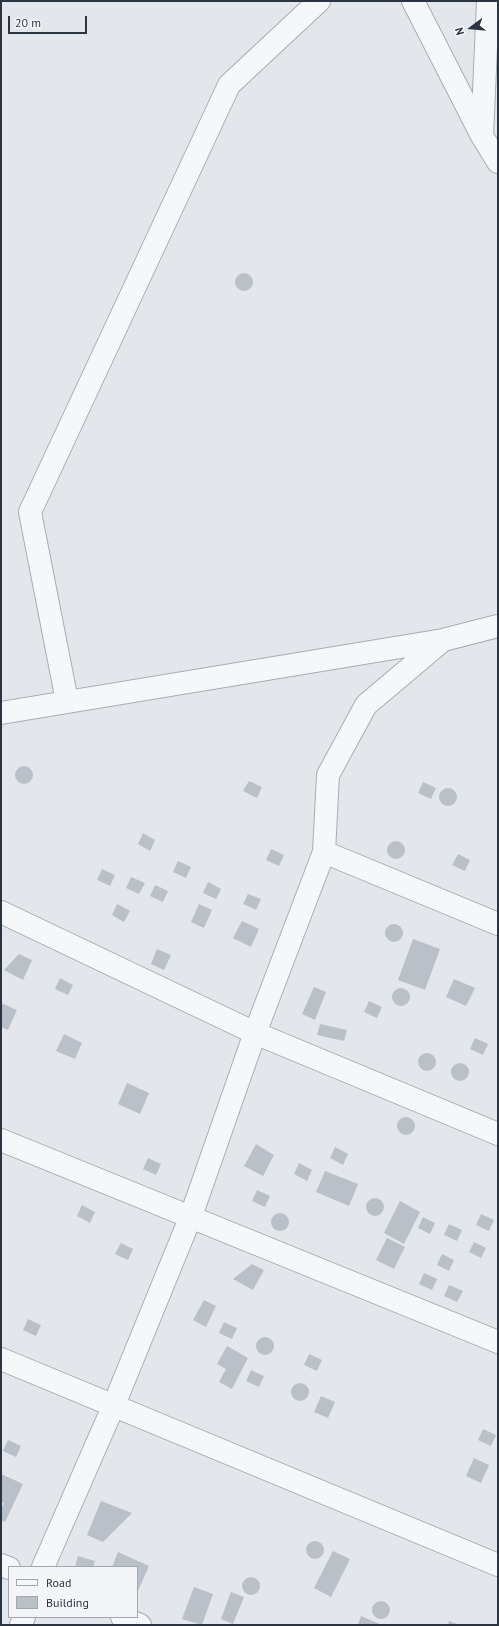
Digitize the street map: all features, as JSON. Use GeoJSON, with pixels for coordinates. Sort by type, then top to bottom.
{"type":"FeatureCollection","features":[{"type":"Feature","properties":{"kind":"street"},"geometry":{"type":"LineString","coordinates":[[67,701],[30,512],[229,85],[319,1]]}},
{"type":"Feature","properties":{"kind":"street"},"geometry":{"type":"LineString","coordinates":[[413,1],[482,136],[498,162]]}},
{"type":"Feature","properties":{"kind":"street"},"geometry":{"type":"LineString","coordinates":[[482,136],[488,1]]}},
{"type":"Feature","properties":{"kind":"street"},"geometry":{"type":"LineString","coordinates":[[1,713],[443,640],[498,626]]}},
{"type":"Feature","properties":{"kind":"street"},"geometry":{"type":"LineString","coordinates":[[43,1566],[113,1407],[191,1216],[256,1033],[324,852],[328,775],[366,705],[443,640]]}},
{"type":"Feature","properties":{"kind":"street"},"geometry":{"type":"LineString","coordinates":[[324,852],[498,924]]}},
{"type":"Feature","properties":{"kind":"street"},"geometry":{"type":"LineString","coordinates":[[1,912],[256,1033],[498,1134]]}},
{"type":"Feature","properties":{"kind":"street"},"geometry":{"type":"LineString","coordinates":[[1,1140],[498,1342]]}},
{"type":"Feature","properties":{"kind":"street"},"geometry":{"type":"LineString","coordinates":[[1,1359],[113,1407],[498,1565]]}},
{"type":"Feature","properties":{"kind":"street"},"geometry":{"type":"LineString","coordinates":[[124,1618],[140,1625]]}},
{"type":"Feature","properties":{"kind":"building"},"geometry":{"type":"Polygon","coordinates":[[[240,273],[248,273],[253,278],[251,289],[248,291],[240,291],[235,286],[235,278],[240,273]]]}},
{"type":"Feature","properties":{"kind":"building"},"geometry":{"type":"Polygon","coordinates":[[[20,766],[28,766],[33,771],[31,782],[28,784],[20,784],[15,779],[15,771],[20,766]]]}},
{"type":"Feature","properties":{"kind":"building"},"geometry":{"type":"Polygon","coordinates":[[[249,781],[262,787],[257,798],[243,791],[249,781]]]}},
{"type":"Feature","properties":{"kind":"building"},"geometry":{"type":"Polygon","coordinates":[[[423,782],[436,788],[431,799],[418,793],[423,782]]]}},
{"type":"Feature","properties":{"kind":"building"},"geometry":{"type":"Polygon","coordinates":[[[444,788],[452,788],[457,793],[455,804],[452,806],[444,806],[439,801],[439,793],[444,788]]]}},
{"type":"Feature","properties":{"kind":"building"},"geometry":{"type":"Polygon","coordinates":[[[143,833],[155,840],[150,851],[138,844],[143,833]]]}},
{"type":"Feature","properties":{"kind":"building"},"geometry":{"type":"Polygon","coordinates":[[[392,841],[400,841],[405,846],[403,857],[400,859],[392,859],[387,854],[387,846],[392,841]]]}},
{"type":"Feature","properties":{"kind":"building"},"geometry":{"type":"Polygon","coordinates":[[[271,849],[284,855],[279,866],[266,860],[271,849]]]}},
{"type":"Feature","properties":{"kind":"building"},"geometry":{"type":"Polygon","coordinates":[[[458,854],[470,860],[465,871],[452,865],[458,854]]]}},
{"type":"Feature","properties":{"kind":"building"},"geometry":{"type":"Polygon","coordinates":[[[178,861],[191,867],[186,878],[173,872],[178,861]]]}},
{"type":"Feature","properties":{"kind":"building"},"geometry":{"type":"Polygon","coordinates":[[[102,869],[115,875],[110,886],[97,880],[102,869]]]}},
{"type":"Feature","properties":{"kind":"building"},"geometry":{"type":"Polygon","coordinates":[[[131,877],[145,883],[139,894],[126,888],[131,877]]]}},
{"type":"Feature","properties":{"kind":"building"},"geometry":{"type":"Polygon","coordinates":[[[208,882],[221,889],[216,899],[203,893],[208,882]]]}},
{"type":"Feature","properties":{"kind":"building"},"geometry":{"type":"Polygon","coordinates":[[[155,885],[168,891],[163,902],[150,896],[155,885]]]}},
{"type":"Feature","properties":{"kind":"building"},"geometry":{"type":"Polygon","coordinates":[[[248,894],[261,899],[256,910],[243,904],[248,894]]]}},
{"type":"Feature","properties":{"kind":"building"},"geometry":{"type":"Polygon","coordinates":[[[117,904],[130,911],[124,922],[112,915],[117,904]]]}},
{"type":"Feature","properties":{"kind":"building"},"geometry":{"type":"Polygon","coordinates":[[[199,904],[212,910],[204,928],[191,922],[199,904]]]}},
{"type":"Feature","properties":{"kind":"building"},"geometry":{"type":"Polygon","coordinates":[[[242,921],[259,929],[251,947],[233,938],[242,921]]]}},
{"type":"Feature","properties":{"kind":"building"},"geometry":{"type":"Polygon","coordinates":[[[390,924],[398,924],[403,929],[401,940],[398,942],[390,942],[385,937],[385,929],[390,924]]]}},
{"type":"Feature","properties":{"kind":"building"},"geometry":{"type":"Polygon","coordinates":[[[413,939],[440,949],[425,990],[398,980],[413,939]]]}},
{"type":"Feature","properties":{"kind":"building"},"geometry":{"type":"Polygon","coordinates":[[[157,949],[171,955],[164,970],[151,964],[157,949]]]}},
{"type":"Feature","properties":{"kind":"building"},"geometry":{"type":"Polygon","coordinates":[[[19,954],[32,960],[23,980],[4,970],[19,954]]]}},
{"type":"Feature","properties":{"kind":"building"},"geometry":{"type":"Polygon","coordinates":[[[60,978],[73,985],[68,995],[55,989],[60,978]]]}},
{"type":"Feature","properties":{"kind":"building"},"geometry":{"type":"Polygon","coordinates":[[[454,979],[475,988],[466,1006],[446,997],[454,979]]]}},
{"type":"Feature","properties":{"kind":"building"},"geometry":{"type":"Polygon","coordinates":[[[314,987],[326,992],[315,1020],[302,1014],[314,987]]]}},
{"type":"Feature","properties":{"kind":"building"},"geometry":{"type":"Polygon","coordinates":[[[397,988],[405,988],[410,993],[408,1004],[405,1006],[397,1006],[392,1001],[392,993],[397,988]]]}},
{"type":"Feature","properties":{"kind":"building"},"geometry":{"type":"Polygon","coordinates":[[[369,1001],[382,1007],[377,1018],[364,1012],[369,1001]]]}},
{"type":"Feature","properties":{"kind":"building"},"geometry":{"type":"Polygon","coordinates":[[[1,1003],[17,1010],[8,1030],[1,1027],[1,1003]]]}},
{"type":"Feature","properties":{"kind":"building"},"geometry":{"type":"Polygon","coordinates":[[[320,1024],[347,1030],[344,1041],[317,1035],[320,1024]]]}},
{"type":"Feature","properties":{"kind":"building"},"geometry":{"type":"Polygon","coordinates":[[[64,1034],[82,1043],[75,1059],[56,1051],[64,1034]]]}},
{"type":"Feature","properties":{"kind":"building"},"geometry":{"type":"Polygon","coordinates":[[[475,1038],[488,1044],[483,1055],[470,1049],[475,1038]]]}},
{"type":"Feature","properties":{"kind":"building"},"geometry":{"type":"Polygon","coordinates":[[[423,1053],[431,1053],[436,1058],[434,1069],[431,1071],[423,1071],[418,1066],[418,1058],[423,1053]]]}},
{"type":"Feature","properties":{"kind":"building"},"geometry":{"type":"Polygon","coordinates":[[[456,1063],[464,1063],[469,1068],[467,1079],[464,1081],[456,1081],[451,1076],[451,1068],[456,1063]]]}},
{"type":"Feature","properties":{"kind":"building"},"geometry":{"type":"Polygon","coordinates":[[[127,1083],[149,1093],[140,1114],[118,1104],[127,1083]]]}},
{"type":"Feature","properties":{"kind":"building"},"geometry":{"type":"Polygon","coordinates":[[[402,1117],[410,1117],[415,1122],[413,1133],[410,1135],[402,1135],[397,1130],[397,1122],[402,1117]]]}},
{"type":"Feature","properties":{"kind":"building"},"geometry":{"type":"Polygon","coordinates":[[[256,1144],[274,1155],[263,1176],[244,1166],[256,1144]]]}},
{"type":"Feature","properties":{"kind":"building"},"geometry":{"type":"Polygon","coordinates":[[[335,1147],[348,1154],[343,1165],[330,1158],[335,1147]]]}},
{"type":"Feature","properties":{"kind":"building"},"geometry":{"type":"Polygon","coordinates":[[[148,1158],[161,1164],[156,1175],[143,1169],[148,1158]]]}},
{"type":"Feature","properties":{"kind":"building"},"geometry":{"type":"Polygon","coordinates":[[[299,1163],[312,1170],[307,1181],[294,1174],[299,1163]]]}},
{"type":"Feature","properties":{"kind":"building"},"geometry":{"type":"Polygon","coordinates":[[[325,1171],[358,1184],[349,1206],[316,1192],[325,1171]]]}},
{"type":"Feature","properties":{"kind":"building"},"geometry":{"type":"Polygon","coordinates":[[[257,1190],[270,1196],[265,1207],[252,1201],[257,1190]]]}},
{"type":"Feature","properties":{"kind":"building"},"geometry":{"type":"Polygon","coordinates":[[[371,1198],[379,1198],[384,1203],[382,1214],[379,1216],[371,1216],[366,1211],[366,1203],[371,1198]]]}},
{"type":"Feature","properties":{"kind":"building"},"geometry":{"type":"Polygon","coordinates":[[[400,1201],[420,1212],[404,1244],[384,1233],[400,1201]]]}},
{"type":"Feature","properties":{"kind":"building"},"geometry":{"type":"Polygon","coordinates":[[[82,1205],[95,1212],[90,1223],[77,1216],[82,1205]]]}},
{"type":"Feature","properties":{"kind":"building"},"geometry":{"type":"Polygon","coordinates":[[[276,1213],[284,1213],[289,1218],[287,1229],[284,1231],[276,1231],[271,1226],[271,1218],[276,1213]]]}},
{"type":"Feature","properties":{"kind":"building"},"geometry":{"type":"Polygon","coordinates":[[[481,1214],[494,1220],[489,1231],[476,1225],[481,1214]]]}},
{"type":"Feature","properties":{"kind":"building"},"geometry":{"type":"Polygon","coordinates":[[[423,1217],[435,1223],[430,1234],[418,1228],[423,1217]]]}},
{"type":"Feature","properties":{"kind":"building"},"geometry":{"type":"Polygon","coordinates":[[[449,1224],[462,1230],[457,1241],[444,1235],[449,1224]]]}},
{"type":"Feature","properties":{"kind":"building"},"geometry":{"type":"Polygon","coordinates":[[[387,1238],[405,1247],[394,1269],[376,1260],[387,1238]]]}},
{"type":"Feature","properties":{"kind":"building"},"geometry":{"type":"Polygon","coordinates":[[[474,1242],[486,1248],[481,1258],[469,1252],[474,1242]]]}},
{"type":"Feature","properties":{"kind":"building"},"geometry":{"type":"Polygon","coordinates":[[[121,1243],[133,1249],[128,1260],[115,1254],[121,1243]]]}},
{"type":"Feature","properties":{"kind":"building"},"geometry":{"type":"Polygon","coordinates":[[[442,1254],[454,1260],[449,1271],[437,1265],[442,1254]]]}},
{"type":"Feature","properties":{"kind":"building"},"geometry":{"type":"Polygon","coordinates":[[[252,1264],[264,1270],[253,1290],[233,1279],[252,1264]]]}},
{"type":"Feature","properties":{"kind":"building"},"geometry":{"type":"Polygon","coordinates":[[[424,1273],[437,1279],[432,1290],[419,1284],[424,1273]]]}},
{"type":"Feature","properties":{"kind":"building"},"geometry":{"type":"Polygon","coordinates":[[[449,1285],[463,1291],[457,1302],[444,1296],[449,1285]]]}},
{"type":"Feature","properties":{"kind":"building"},"geometry":{"type":"Polygon","coordinates":[[[204,1300],[216,1306],[206,1327],[193,1320],[204,1300]]]}},
{"type":"Feature","properties":{"kind":"building"},"geometry":{"type":"Polygon","coordinates":[[[28,1319],[41,1325],[36,1336],[23,1330],[28,1319]]]}},
{"type":"Feature","properties":{"kind":"building"},"geometry":{"type":"Polygon","coordinates":[[[224,1322],[237,1328],[232,1339],[219,1333],[224,1322]]]}},
{"type":"Feature","properties":{"kind":"building"},"geometry":{"type":"Polygon","coordinates":[[[261,1337],[269,1337],[274,1342],[272,1353],[269,1355],[261,1355],[256,1350],[256,1342],[261,1337]]]}},
{"type":"Feature","properties":{"kind":"building"},"geometry":{"type":"Polygon","coordinates":[[[227,1346],[248,1358],[232,1389],[219,1382],[226,1369],[217,1364],[227,1346]]]}},
{"type":"Feature","properties":{"kind":"building"},"geometry":{"type":"Polygon","coordinates":[[[309,1354],[322,1360],[317,1371],[304,1365],[309,1354]]]}},
{"type":"Feature","properties":{"kind":"building"},"geometry":{"type":"Polygon","coordinates":[[[251,1370],[264,1376],[259,1387],[246,1381],[251,1370]]]}},
{"type":"Feature","properties":{"kind":"building"},"geometry":{"type":"Polygon","coordinates":[[[296,1383],[304,1383],[309,1388],[307,1399],[304,1401],[296,1401],[291,1396],[291,1388],[296,1383]]]}},
{"type":"Feature","properties":{"kind":"building"},"geometry":{"type":"Polygon","coordinates":[[[321,1396],[335,1402],[328,1418],[314,1412],[321,1396]]]}},
{"type":"Feature","properties":{"kind":"building"},"geometry":{"type":"Polygon","coordinates":[[[483,1429],[496,1435],[491,1446],[478,1440],[483,1429]]]}},
{"type":"Feature","properties":{"kind":"building"},"geometry":{"type":"Polygon","coordinates":[[[8,1440],[21,1446],[16,1457],[3,1451],[8,1440]]]}},
{"type":"Feature","properties":{"kind":"building"},"geometry":{"type":"Polygon","coordinates":[[[474,1458],[489,1465],[481,1483],[466,1476],[474,1458]]]}},
{"type":"Feature","properties":{"kind":"building"},"geometry":{"type":"Polygon","coordinates":[[[1,1474],[23,1484],[5,1522],[1,1520],[1,1509],[4,1503],[1,1502],[1,1474]]]}},
{"type":"Feature","properties":{"kind":"building"},"geometry":{"type":"Polygon","coordinates":[[[101,1501],[132,1513],[103,1542],[87,1535],[101,1501]]]}},
{"type":"Feature","properties":{"kind":"building"},"geometry":{"type":"Polygon","coordinates":[[[311,1541],[319,1541],[324,1546],[322,1557],[319,1559],[311,1559],[306,1554],[306,1546],[311,1541]]]}},
{"type":"Feature","properties":{"kind":"building"},"geometry":{"type":"Polygon","coordinates":[[[333,1551],[350,1559],[331,1597],[314,1588],[333,1551]]]}},
{"type":"Feature","properties":{"kind":"building"},"geometry":{"type":"Polygon","coordinates":[[[118,1552],[149,1566],[138,1591],[138,1566],[112,1566],[118,1552]]]}},
{"type":"Feature","properties":{"kind":"building"},"geometry":{"type":"Polygon","coordinates":[[[78,1556],[95,1561],[93,1566],[75,1566],[78,1556]]]}},
{"type":"Feature","properties":{"kind":"building"},"geometry":{"type":"Polygon","coordinates":[[[247,1577],[255,1577],[260,1582],[258,1593],[255,1595],[247,1595],[242,1590],[242,1582],[247,1577]]]}},
{"type":"Feature","properties":{"kind":"building"},"geometry":{"type":"Polygon","coordinates":[[[194,1587],[213,1594],[202,1625],[182,1619],[194,1587]]]}},
{"type":"Feature","properties":{"kind":"building"},"geometry":{"type":"Polygon","coordinates":[[[231,1592],[244,1597],[233,1624],[221,1619],[231,1592]]]}},
{"type":"Feature","properties":{"kind":"building"},"geometry":{"type":"Polygon","coordinates":[[[377,1601],[385,1601],[390,1606],[388,1617],[385,1619],[377,1619],[372,1614],[372,1606],[377,1601]]]}},
{"type":"Feature","properties":{"kind":"building"},"geometry":{"type":"Polygon","coordinates":[[[361,1616],[382,1625],[358,1625],[361,1616]]]}},
{"type":"Feature","properties":{"kind":"building"},"geometry":{"type":"Polygon","coordinates":[[[449,1621],[460,1625],[448,1625],[449,1621]]]}}]}
